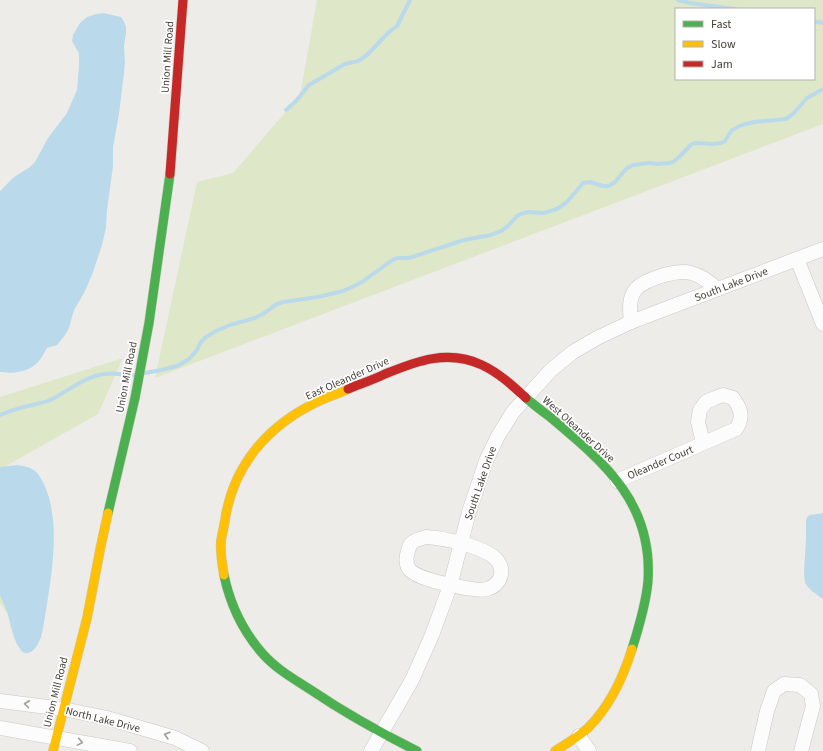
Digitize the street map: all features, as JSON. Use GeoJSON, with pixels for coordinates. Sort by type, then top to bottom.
{"type":"FeatureCollection","features":[{"type":"Feature","properties":{"kind":"street","name":"Union Mill Road"},"geometry":{"type":"LineString","coordinates":[[55,744],[87,618],[97,566],[127,436],[155,286],[159,247],[171,168],[183,0]]}},
{"type":"Feature","properties":{"kind":"street","name":"South Lake Drive"},"geometry":{"type":"LineString","coordinates":[[371,751],[412,680],[432,635],[450,586],[477,486],[486,461],[498,436],[513,412],[551,370],[573,352],[597,338],[631,322],[823,249]]}},
{"type":"Feature","properties":{"kind":"street"},"geometry":{"type":"LineString","coordinates":[[797,259],[823,324]]}},
{"type":"Feature","properties":{"kind":"street"},"geometry":{"type":"LineString","coordinates":[[631,322],[631,298],[636,289],[656,278],[680,272],[692,273],[702,277],[718,289]]}},
{"type":"Feature","properties":{"kind":"street","name":"East Oleander Drive"},"geometry":{"type":"LineString","coordinates":[[382,732],[337,707],[291,678],[263,655],[241,625],[227,592],[224,574],[222,541],[226,507],[232,490],[248,459],[285,421],[318,402],[371,379],[420,361],[436,357],[466,359],[480,364],[503,378],[526,398]]}},
{"type":"Feature","properties":{"kind":"street","name":"West Oleander Drive"},"geometry":{"type":"LineString","coordinates":[[526,398],[586,449],[617,481],[631,500],[639,516],[648,548],[649,567],[647,586],[628,664],[620,682],[611,699],[587,730],[572,742],[556,751]]}},
{"type":"Feature","properties":{"kind":"street","name":"Oleander Court"},"geometry":{"type":"LineString","coordinates":[[617,481],[703,443]]}},
{"type":"Feature","properties":{"kind":"street"},"geometry":{"type":"LineString","coordinates":[[426,537],[445,539],[479,550],[494,557],[500,564],[502,572],[499,580],[494,586],[486,590],[450,586],[415,574],[409,568],[406,561],[410,545],[417,540],[426,537]]}},
{"type":"Feature","properties":{"kind":"street"},"geometry":{"type":"LineString","coordinates":[[758,751],[767,711],[774,691],[784,684],[800,685],[811,694],[813,706],[801,751]]}},
{"type":"Feature","properties":{"kind":"street","name":"North Lake Drive"},"geometry":{"type":"LineString","coordinates":[[0,701],[63,709],[107,718],[174,738],[202,751]]}},
{"type":"Feature","properties":{"kind":"street"},"geometry":{"type":"LineString","coordinates":[[0,728],[55,744],[130,751]]}},
{"type":"Feature","properties":{"kind":"street"},"geometry":{"type":"LineString","coordinates":[[382,732],[417,751]]}},
{"type":"Feature","properties":{"kind":"street"},"geometry":{"type":"LineString","coordinates":[[579,736],[589,751]]}},
{"type":"Feature","properties":{"kind":"green space"},"geometry":{"type":"Polygon","coordinates":[[[317,0],[823,0],[823,124],[155,378],[197,182],[233,173],[300,95],[317,0]]]}},
{"type":"Feature","properties":{"kind":"green space"},"geometry":{"type":"Polygon","coordinates":[[[123,358],[98,414],[6,466],[33,650],[0,603],[0,397],[123,358]]]}},
{"type":"Feature","properties":{"kind":"water"},"geometry":{"type":"Polygon","coordinates":[[[104,13],[121,17],[126,27],[126,33],[124,46],[124,73],[113,147],[113,166],[106,228],[102,245],[92,275],[74,310],[69,328],[57,345],[47,348],[42,357],[26,370],[11,373],[0,372],[0,191],[14,177],[35,162],[48,138],[67,113],[77,90],[79,66],[79,53],[72,41],[73,35],[80,23],[87,17],[104,13]]]}},
{"type":"Feature","properties":{"kind":"water"},"geometry":{"type":"Polygon","coordinates":[[[18,465],[33,470],[41,478],[49,498],[54,528],[53,559],[43,629],[37,645],[31,652],[28,653],[21,651],[18,647],[0,595],[0,467],[18,465]]]}},
{"type":"Feature","properties":{"kind":"water"},"geometry":{"type":"Polygon","coordinates":[[[823,513],[823,599],[813,592],[805,583],[804,572],[807,517],[810,515],[823,513]]]}},
{"type":"Feature","properties":{"kind":"waterway"},"geometry":{"type":"LineString","coordinates":[[286,110],[296,101],[309,85],[345,64],[358,61],[367,55],[389,32],[397,26],[410,0]]}},
{"type":"Feature","properties":{"kind":"waterway"},"geometry":{"type":"LineString","coordinates":[[678,0],[728,8]]}},
{"type":"Feature","properties":{"kind":"waterway"},"geometry":{"type":"LineString","coordinates":[[815,21],[823,23]]}},
{"type":"Feature","properties":{"kind":"waterway"},"geometry":{"type":"LineString","coordinates":[[145,373],[177,366],[189,359],[206,337],[230,325],[255,318],[277,304],[343,291],[362,282],[397,258],[409,258],[464,240],[491,235],[501,231],[521,214],[528,212],[544,213],[557,209],[567,202],[583,183],[590,182],[603,186],[609,186],[615,182],[627,168],[633,165],[673,162],[692,144],[721,143],[725,141],[732,130],[742,125],[754,122],[786,119],[793,114],[807,98],[823,89]]}},
{"type":"Feature","properties":{"kind":"waterway"},"geometry":{"type":"LineString","coordinates":[[0,415],[48,401],[89,378],[108,374],[135,375]]}},
{"type":"Feature","properties":{"kind":"traffic: fast"},"geometry":{"type":"LineString","coordinates":[[108,513],[135,398],[149,323],[170,174]]}},
{"type":"Feature","properties":{"kind":"traffic: fast"},"geometry":{"type":"LineString","coordinates":[[526,398],[589,451],[622,487],[634,507],[643,529],[647,553],[648,581],[644,607],[632,649]]}},
{"type":"Feature","properties":{"kind":"traffic: fast"},"geometry":{"type":"LineString","coordinates":[[224,575],[238,617],[255,645],[273,664],[350,715],[417,751]]}},
{"type":"Feature","properties":{"kind":"traffic: slow"},"geometry":{"type":"LineString","coordinates":[[224,575],[221,554],[222,536],[229,500],[244,465],[255,450],[283,423],[317,402],[348,389]]}},
{"type":"Feature","properties":{"kind":"traffic: slow"},"geometry":{"type":"LineString","coordinates":[[53,751],[87,618],[108,513]]}},
{"type":"Feature","properties":{"kind":"traffic: slow"},"geometry":{"type":"LineString","coordinates":[[555,751],[588,728],[603,710],[620,681],[632,649]]}},
{"type":"Feature","properties":{"kind":"traffic: jam"},"geometry":{"type":"LineString","coordinates":[[170,174],[183,0]]}},
{"type":"Feature","properties":{"kind":"traffic: jam"},"geometry":{"type":"LineString","coordinates":[[348,389],[421,361],[445,357],[469,360],[488,368],[506,380],[526,398]]}}]}
